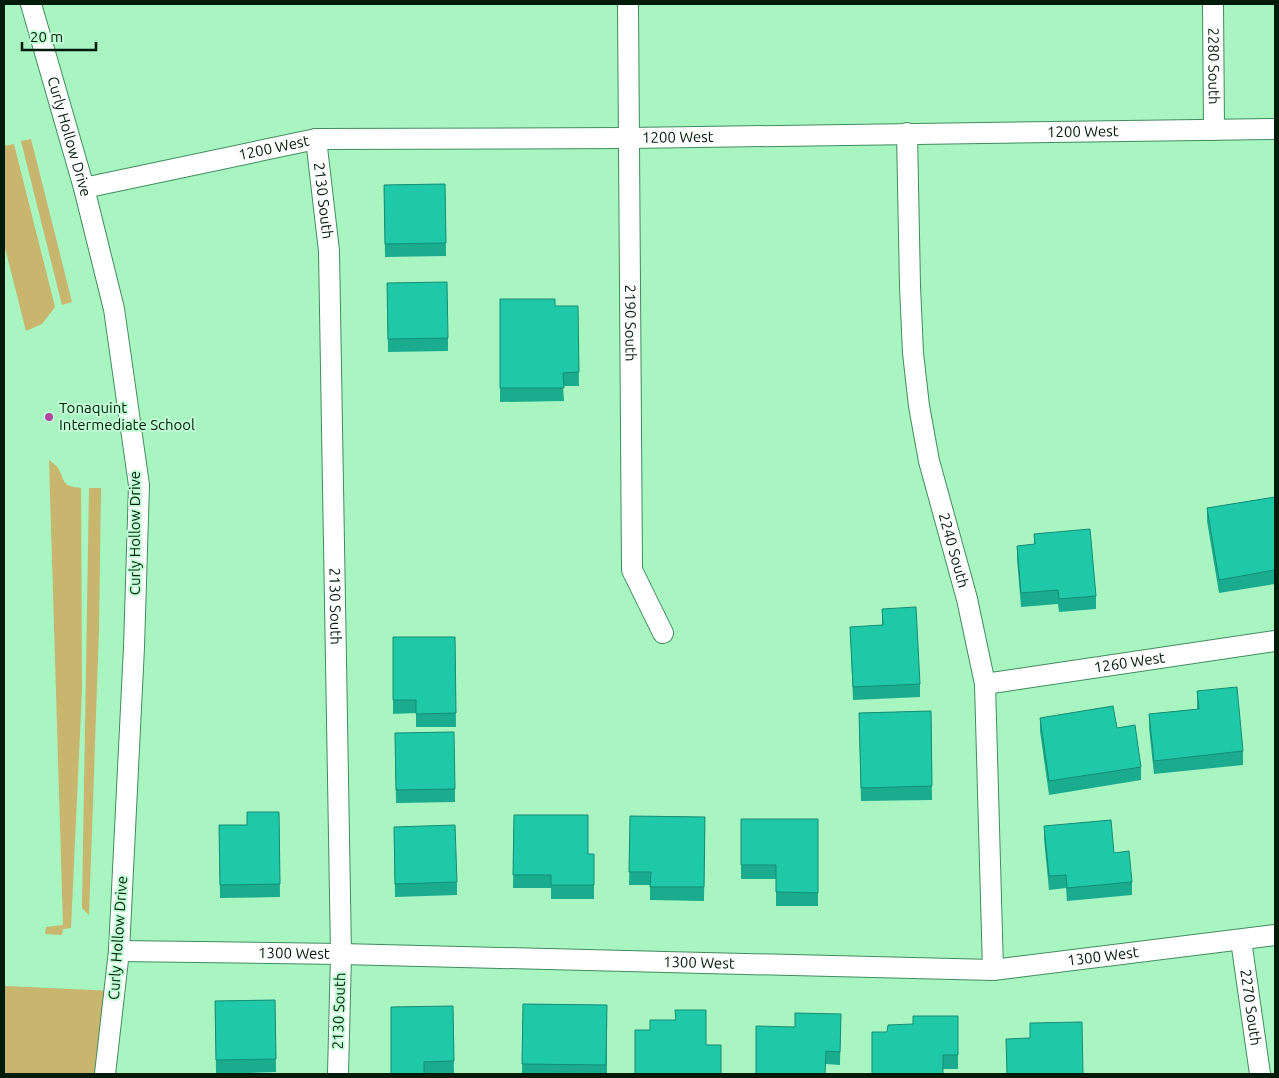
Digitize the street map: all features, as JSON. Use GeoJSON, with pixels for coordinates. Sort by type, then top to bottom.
{"type":"FeatureCollection","features":[{"type":"Feature","properties":{"kind":"street","name":"Curly Hollow Drive"},"geometry":{"type":"LineString","coordinates":[[31,4],[84,188],[114,309],[139,485],[134,648],[119,951],[105,1074]]}},
{"type":"Feature","properties":{"kind":"street","name":"2190 South"},"geometry":{"type":"LineString","coordinates":[[628,4],[632,570],[663,633]]}},
{"type":"Feature","properties":{"kind":"street","name":"2280 South"},"geometry":{"type":"LineString","coordinates":[[1212,4],[1214,130]]}},
{"type":"Feature","properties":{"kind":"street","name":"1200 West"},"geometry":{"type":"LineString","coordinates":[[84,188],[316,139],[629,138],[1275,129]]}},
{"type":"Feature","properties":{"kind":"street","name":"2240 South"},"geometry":{"type":"LineString","coordinates":[[907,133],[910,286],[913,353],[919,406],[929,461],[967,599],[985,684],[993,970]]}},
{"type":"Feature","properties":{"kind":"street","name":"2130 South"},"geometry":{"type":"LineString","coordinates":[[316,139],[329,251],[341,954],[338,1074]]}},
{"type":"Feature","properties":{"kind":"street","name":"1260 West"},"geometry":{"type":"LineString","coordinates":[[985,684],[1275,641]]}},
{"type":"Feature","properties":{"kind":"street","name":"1300 West"},"geometry":{"type":"LineString","coordinates":[[119,951],[341,954],[993,970],[1241,940],[1275,934]]}},
{"type":"Feature","properties":{"kind":"street","name":"2270 South"},"geometry":{"type":"LineString","coordinates":[[1241,940],[1260,1074]]}},
{"type":"Feature","properties":{"kind":"shaded area"},"geometry":{"type":"Polygon","coordinates":[[[31,139],[72,302],[62,305],[21,141],[31,139]]]}},
{"type":"Feature","properties":{"kind":"shaded area"},"geometry":{"type":"Polygon","coordinates":[[[14,144],[55,307],[42,324],[26,331],[4,244],[4,146],[14,144]]]}},
{"type":"Feature","properties":{"kind":"shaded area"},"geometry":{"type":"Polygon","coordinates":[[[49,460],[58,468],[65,483],[81,488],[82,690],[71,928],[63,929],[62,935],[45,934],[46,927],[63,925],[49,460]]]}},
{"type":"Feature","properties":{"kind":"shaded area"},"geometry":{"type":"Polygon","coordinates":[[[89,488],[101,488],[99,629],[89,915],[82,908],[89,488]]]}},
{"type":"Feature","properties":{"kind":"shaded area"},"geometry":{"type":"Polygon","coordinates":[[[4,986],[115,991],[104,1074],[4,1074],[4,986]]]}},
{"type":"Feature","properties":{"kind":"building"},"geometry":{"type":"Polygon","coordinates":[[[445,184],[446,243],[385,244],[384,185],[445,184]]]}},
{"type":"Feature","properties":{"kind":"building"},"geometry":{"type":"Polygon","coordinates":[[[447,282],[448,338],[388,339],[387,283],[447,282]]]}},
{"type":"Feature","properties":{"kind":"building"},"geometry":{"type":"Polygon","coordinates":[[[500,299],[555,299],[555,306],[578,306],[579,372],[563,373],[564,388],[500,388],[500,299]]]}},
{"type":"Feature","properties":{"kind":"building"},"geometry":{"type":"Polygon","coordinates":[[[1275,497],[1275,570],[1219,580],[1207,508],[1275,497]]]}},
{"type":"Feature","properties":{"kind":"building"},"geometry":{"type":"Polygon","coordinates":[[[1090,529],[1096,596],[1059,599],[1058,590],[1021,593],[1017,546],[1035,544],[1034,534],[1090,529]]]}},
{"type":"Feature","properties":{"kind":"building"},"geometry":{"type":"Polygon","coordinates":[[[916,607],[920,684],[853,687],[850,627],[883,625],[882,609],[916,607]]]}},
{"type":"Feature","properties":{"kind":"building"},"geometry":{"type":"Polygon","coordinates":[[[393,637],[455,637],[456,713],[416,714],[416,700],[393,700],[393,637]]]}},
{"type":"Feature","properties":{"kind":"building"},"geometry":{"type":"Polygon","coordinates":[[[1237,687],[1243,751],[1154,761],[1149,714],[1199,709],[1197,691],[1237,687]]]}},
{"type":"Feature","properties":{"kind":"building"},"geometry":{"type":"Polygon","coordinates":[[[1113,706],[1117,728],[1135,725],[1141,767],[1049,781],[1040,718],[1113,706]]]}},
{"type":"Feature","properties":{"kind":"building"},"geometry":{"type":"Polygon","coordinates":[[[931,711],[932,786],[861,788],[859,713],[931,711]]]}},
{"type":"Feature","properties":{"kind":"building"},"geometry":{"type":"Polygon","coordinates":[[[454,732],[455,789],[396,790],[395,733],[454,732]]]}},
{"type":"Feature","properties":{"kind":"building"},"geometry":{"type":"Polygon","coordinates":[[[247,812],[279,812],[280,884],[220,885],[219,825],[247,825],[247,812]]]}},
{"type":"Feature","properties":{"kind":"building"},"geometry":{"type":"Polygon","coordinates":[[[514,815],[588,815],[588,854],[594,854],[594,885],[551,885],[551,875],[513,875],[514,815]]]}},
{"type":"Feature","properties":{"kind":"building"},"geometry":{"type":"Polygon","coordinates":[[[630,816],[705,817],[704,887],[650,887],[651,872],[629,872],[630,816]]]}},
{"type":"Feature","properties":{"kind":"building"},"geometry":{"type":"Polygon","coordinates":[[[741,819],[818,819],[818,893],[776,892],[776,865],[741,865],[741,819]]]}},
{"type":"Feature","properties":{"kind":"building"},"geometry":{"type":"Polygon","coordinates":[[[1111,820],[1114,853],[1129,851],[1132,882],[1067,888],[1066,875],[1049,876],[1044,826],[1111,820]]]}},
{"type":"Feature","properties":{"kind":"building"},"geometry":{"type":"Polygon","coordinates":[[[455,825],[457,882],[395,884],[394,827],[455,825]]]}},
{"type":"Feature","properties":{"kind":"building"},"geometry":{"type":"Polygon","coordinates":[[[275,1000],[276,1059],[216,1060],[215,1001],[275,1000]]]}},
{"type":"Feature","properties":{"kind":"building"},"geometry":{"type":"Polygon","coordinates":[[[523,1004],[607,1005],[606,1065],[522,1064],[523,1004]]]}},
{"type":"Feature","properties":{"kind":"building"},"geometry":{"type":"Polygon","coordinates":[[[453,1006],[454,1061],[424,1062],[424,1074],[391,1074],[391,1007],[453,1006]]]}},
{"type":"Feature","properties":{"kind":"building"},"geometry":{"type":"Polygon","coordinates":[[[675,1010],[706,1010],[706,1045],[721,1045],[721,1074],[635,1074],[635,1030],[650,1030],[650,1020],[676,1020],[675,1010]]]}},
{"type":"Feature","properties":{"kind":"building"},"geometry":{"type":"Polygon","coordinates":[[[795,1013],[841,1014],[840,1052],[826,1051],[825,1074],[756,1074],[756,1026],[795,1027],[795,1013]]]}},
{"type":"Feature","properties":{"kind":"building"},"geometry":{"type":"Polygon","coordinates":[[[913,1016],[958,1016],[958,1055],[943,1055],[943,1074],[872,1074],[872,1032],[887,1032],[888,1025],[913,1024],[913,1016]]]}},
{"type":"Feature","properties":{"kind":"building"},"geometry":{"type":"Polygon","coordinates":[[[1082,1022],[1083,1074],[1007,1074],[1006,1039],[1030,1038],[1030,1023],[1082,1022]]]}},
{"type":"Feature","properties":{"kind":"place","name":"Tonaquint Intermediate School"},"geometry":{"type":"Point","coordinates":[49,417]}}]}
